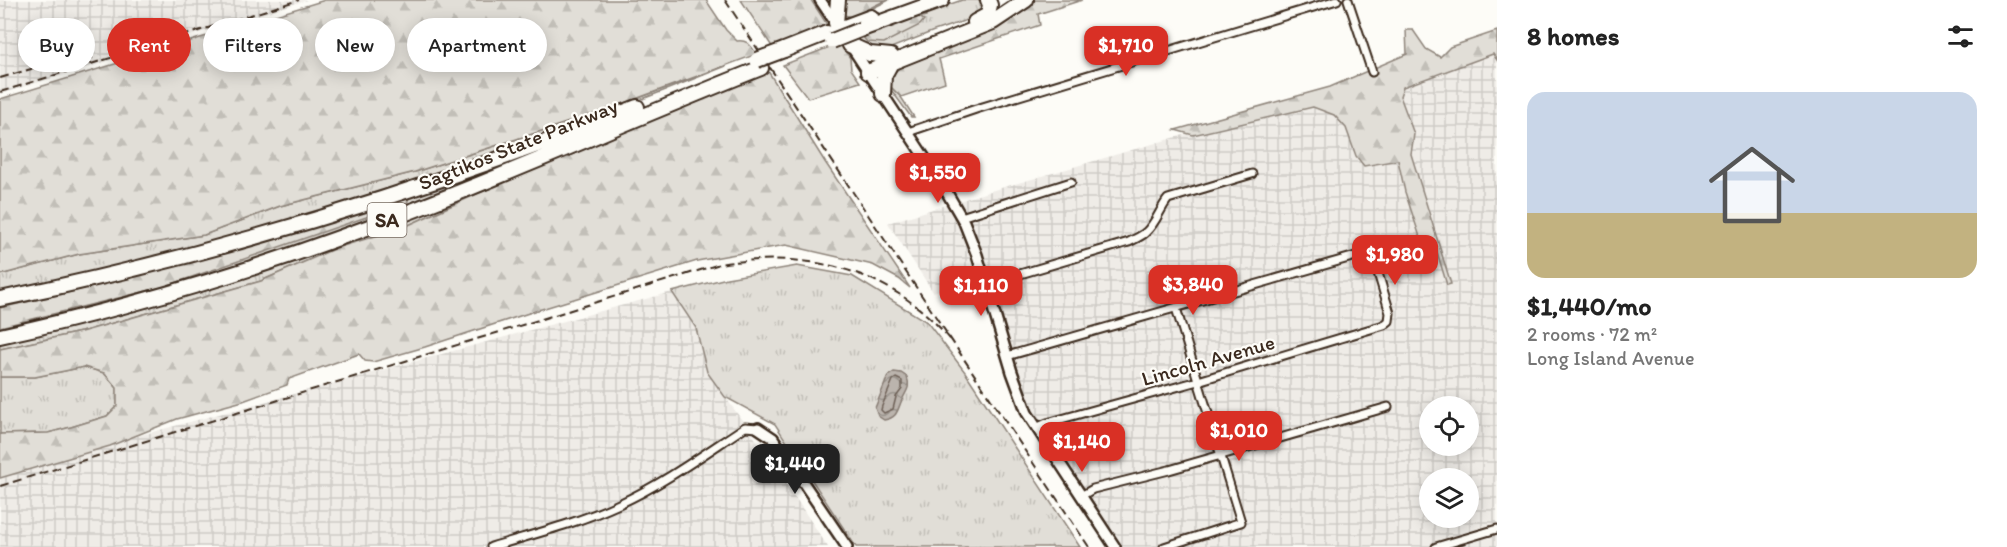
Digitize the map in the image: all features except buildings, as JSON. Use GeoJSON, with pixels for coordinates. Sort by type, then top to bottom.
{"type":"FeatureCollection","features":[{"type":"Feature","properties":{"kind":"highway"},"geometry":{"type":"LineString","coordinates":[[832,32],[838,0]]}},
{"type":"Feature","properties":{"kind":"highway","name":"Sagtikos State Parkway"},"geometry":{"type":"LineString","coordinates":[[0,300],[210,249],[388,197],[786,54],[832,32],[861,25],[930,1],[949,0]]}},
{"type":"Feature","properties":{"kind":"highway"},"geometry":{"type":"LineString","coordinates":[[867,70],[983,19],[990,12],[988,0]]}},
{"type":"Feature","properties":{"kind":"highway"},"geometry":{"type":"LineString","coordinates":[[850,45],[891,60],[993,22],[1026,0]]}},
{"type":"Feature","properties":{"kind":"highway"},"geometry":{"type":"LineString","coordinates":[[883,94],[885,76],[891,60]]}},
{"type":"Feature","properties":{"kind":"highway","name":"Sagtikos State Parkway"},"geometry":{"type":"LineString","coordinates":[[0,336],[122,306],[286,257],[443,198],[759,64]]}},
{"type":"Feature","properties":{"kind":"street"},"geometry":{"type":"LineString","coordinates":[[820,0],[832,32],[850,45],[961,217],[974,247],[1024,406],[1036,428],[1115,547]]}},
{"type":"Feature","properties":{"kind":"street"},"geometry":{"type":"LineString","coordinates":[[908,132],[976,109],[1337,0]]}},
{"type":"Feature","properties":{"kind":"street"},"geometry":{"type":"LineString","coordinates":[[1348,0],[1372,72]]}},
{"type":"Feature","properties":{"kind":"street"},"geometry":{"type":"LineString","coordinates":[[986,284],[1129,242],[1144,234],[1168,199],[1252,174]]}},
{"type":"Feature","properties":{"kind":"street"},"geometry":{"type":"LineString","coordinates":[[961,217],[1071,182]]}},
{"type":"Feature","properties":{"kind":"street"},"geometry":{"type":"LineString","coordinates":[[1007,356],[1401,243]]}},
{"type":"Feature","properties":{"kind":"street","name":"Lincoln Avenue"},"geometry":{"type":"LineString","coordinates":[[1036,428],[1384,325],[1389,321],[1390,314],[1372,253]]}},
{"type":"Feature","properties":{"kind":"street"},"geometry":{"type":"LineString","coordinates":[[1164,547],[1241,522],[1176,308]]}},
{"type":"Feature","properties":{"kind":"street"},"geometry":{"type":"LineString","coordinates":[[1081,496],[1093,489],[1388,407]]}},
{"type":"Feature","properties":{"kind":"street"},"geometry":{"type":"LineString","coordinates":[[491,547],[585,518],[618,504],[665,479],[746,427],[758,428],[773,438],[847,547]]}},
{"type":"Feature","properties":{"kind":"street"},"geometry":{"type":"LineString","coordinates":[[1436,547],[1497,529]]}},
{"type":"Feature","properties":{"kind":"shaded area"},"geometry":{"type":"Polygon","coordinates":[[[0,0],[307,0],[248,18],[203,18],[203,32],[191,36],[191,18],[107,18],[107,61],[95,65],[95,18],[18,18],[18,72],[72,72],[0,94],[0,0]]]}},
{"type":"Feature","properties":{"kind":"shaded area"},"geometry":{"type":"Polygon","coordinates":[[[1497,44],[1497,547],[1115,547],[1013,394],[979,278],[933,292],[888,223],[1497,44]]]}},
{"type":"Feature","properties":{"kind":"shaded area"},"geometry":{"type":"Polygon","coordinates":[[[672,292],[696,328],[707,372],[763,449],[828,547],[0,547],[0,473],[672,292]]]}},
{"type":"Feature","properties":{"kind":"green space"},"geometry":{"type":"Polygon","coordinates":[[[325,0],[706,0],[726,30],[737,41],[749,44],[757,54],[603,111],[415,172],[280,206],[204,235],[79,254],[0,275],[0,99],[95,72],[107,66],[107,72],[191,72],[191,41],[203,37],[203,72],[303,72],[303,18],[266,18],[325,0]]]}},
{"type":"Feature","properties":{"kind":"green space"},"geometry":{"type":"Polygon","coordinates":[[[741,0],[811,0],[828,26],[773,48],[741,0]]]}},
{"type":"Feature","properties":{"kind":"green space"},"geometry":{"type":"Polygon","coordinates":[[[842,0],[889,0],[867,11],[873,30],[926,16],[925,13],[962,0],[986,0],[982,15],[881,52],[860,43],[843,17],[842,0]]]}},
{"type":"Feature","properties":{"kind":"green space"},"geometry":{"type":"Polygon","coordinates":[[[846,0],[886,0],[852,17],[844,15],[842,4],[846,0]]]}},
{"type":"Feature","properties":{"kind":"green space"},"geometry":{"type":"Polygon","coordinates":[[[1033,0],[999,26],[914,61],[890,86],[901,97],[914,117],[911,117],[889,87],[890,71],[895,65],[1033,0]]]}},
{"type":"Feature","properties":{"kind":"green space"},"geometry":{"type":"Polygon","coordinates":[[[1033,0],[1082,0],[1038,14],[1040,25],[939,59],[945,82],[901,97],[890,86],[891,76],[899,68],[999,26],[1033,0]]]}},
{"type":"Feature","properties":{"kind":"green space"},"geometry":{"type":"Polygon","coordinates":[[[919,17],[924,20],[920,25],[884,43],[867,42],[861,35],[919,17]]]}},
{"type":"Feature","properties":{"kind":"green space"},"geometry":{"type":"Polygon","coordinates":[[[1406,30],[1413,30],[1426,49],[1440,57],[1450,47],[1497,31],[1497,60],[1493,54],[1403,87],[1400,96],[1414,134],[1411,154],[1451,284],[1447,285],[1434,242],[1420,237],[1405,192],[1398,160],[1364,166],[1356,156],[1346,128],[1334,115],[1313,107],[1193,135],[1175,130],[1330,87],[1407,54],[1406,30]]]}},
{"type":"Feature","properties":{"kind":"green space"},"geometry":{"type":"Polygon","coordinates":[[[840,43],[850,58],[851,69],[860,82],[808,98],[783,65],[840,43]]]}},
{"type":"Feature","properties":{"kind":"green space"},"geometry":{"type":"Polygon","coordinates":[[[726,66],[549,134],[368,196],[185,249],[0,293],[0,275],[79,254],[204,235],[280,206],[415,172],[603,111],[726,66]]]}},
{"type":"Feature","properties":{"kind":"green space"},"geometry":{"type":"Polygon","coordinates":[[[768,71],[825,162],[910,288],[899,279],[873,265],[786,245],[697,261],[373,362],[365,361],[359,354],[289,379],[287,385],[243,401],[177,419],[110,446],[0,478],[0,434],[48,433],[107,416],[117,406],[117,388],[104,373],[84,367],[35,377],[0,377],[0,349],[81,332],[261,281],[336,248],[402,228],[592,142],[768,71]]]}},
{"type":"Feature","properties":{"kind":"green space"},"geometry":{"type":"Polygon","coordinates":[[[592,142],[402,228],[336,248],[261,281],[81,332],[0,349],[0,341],[178,296],[592,142]]]}},
{"type":"Feature","properties":{"kind":"green space"},"geometry":{"type":"Polygon","coordinates":[[[550,147],[551,150],[454,190],[218,275],[0,331],[0,305],[550,147]]]}},
{"type":"Feature","properties":{"kind":"green space"},"geometry":{"type":"Polygon","coordinates":[[[409,198],[407,203],[163,287],[0,327],[0,308],[206,258],[409,198]]]}},
{"type":"Feature","properties":{"kind":"green space"},"geometry":{"type":"Polygon","coordinates":[[[797,266],[852,276],[927,322],[965,372],[1080,547],[856,547],[775,424],[725,397],[707,372],[696,328],[672,292],[727,278],[797,266]]]}},
{"type":"Feature","properties":{"kind":"green space"},"geometry":{"type":"Polygon","coordinates":[[[84,367],[104,373],[117,388],[117,406],[107,416],[48,433],[0,434],[0,377],[35,377],[84,367]]]}},
{"type":"Feature","properties":{"kind":"water"},"geometry":{"type":"Polygon","coordinates":[[[894,372],[907,377],[908,387],[896,413],[884,420],[878,416],[875,408],[888,376],[894,372]]]}},
{"type":"Feature","properties":{"kind":"railway"},"geometry":{"type":"LineString","coordinates":[[0,92],[299,0]]}},
{"type":"Feature","properties":{"kind":"railway"},"geometry":{"type":"LineString","coordinates":[[725,0],[1089,547]]}},
{"type":"Feature","properties":{"kind":"railway"},"geometry":{"type":"LineString","coordinates":[[0,78],[21,72]]}},
{"type":"Feature","properties":{"kind":"railway"},"geometry":{"type":"LineString","coordinates":[[0,486],[720,264],[753,260],[785,260],[816,263],[846,270],[874,280],[901,295],[927,315],[950,339]]}}]}
